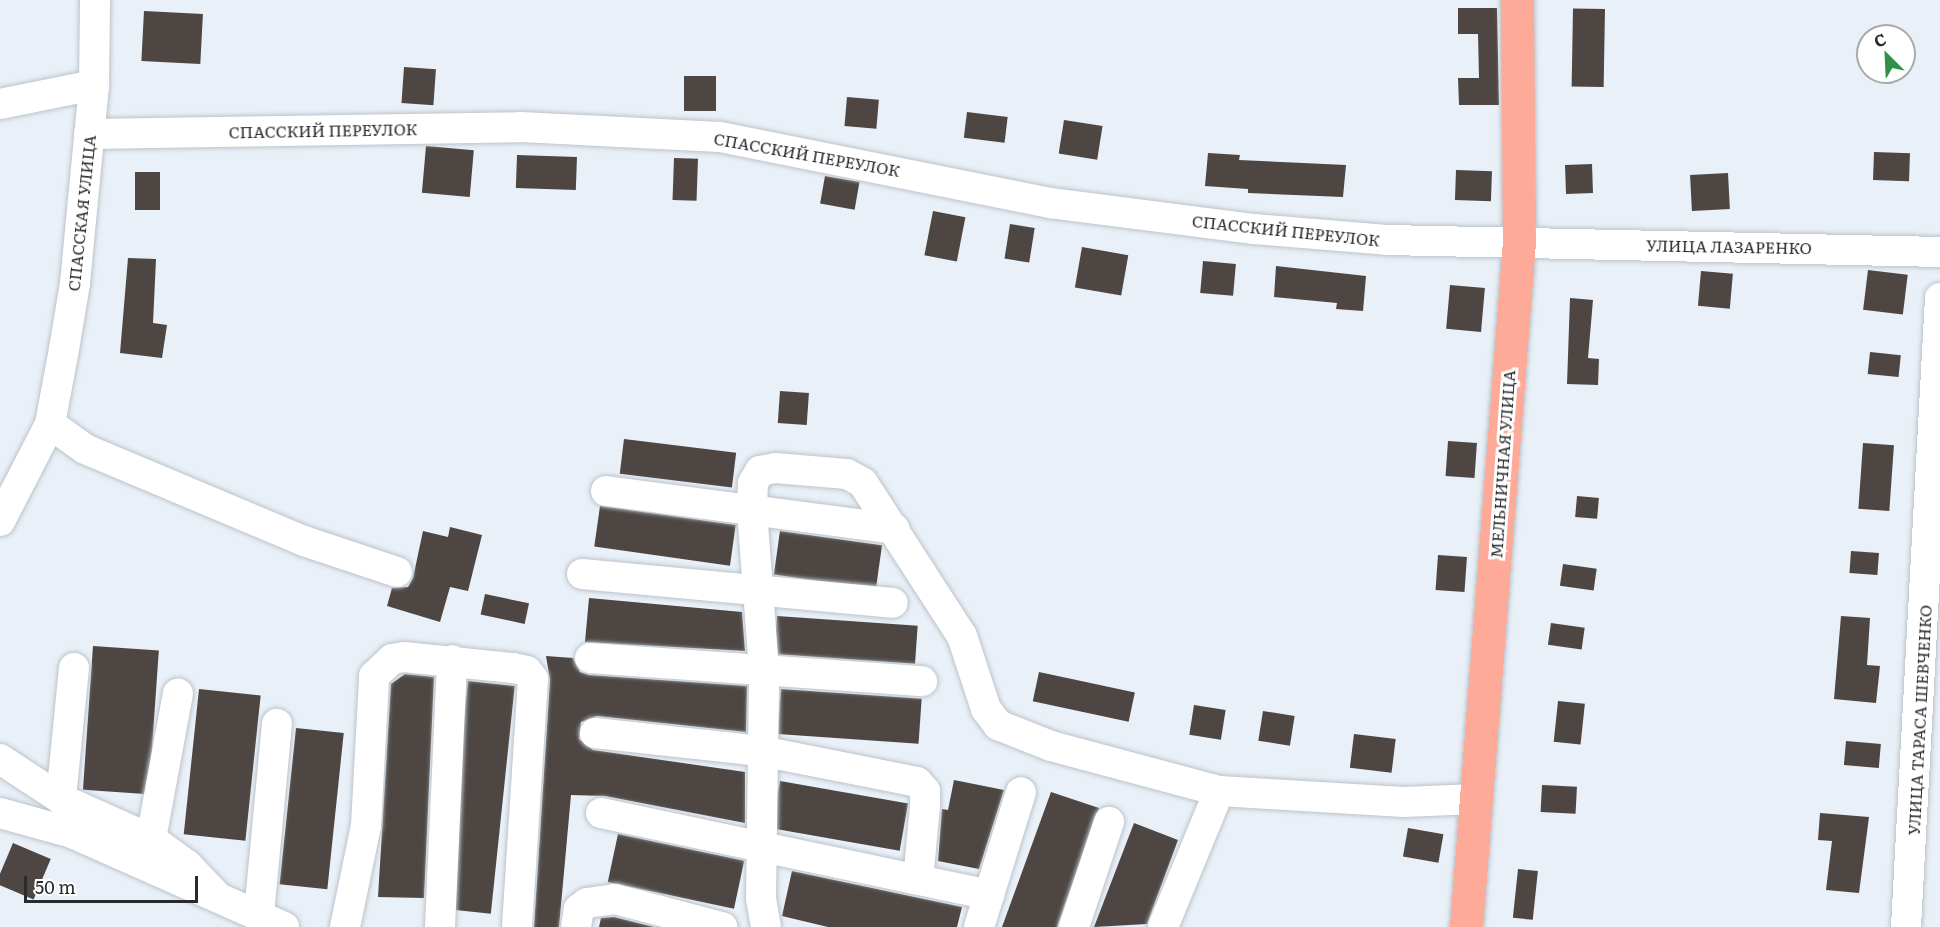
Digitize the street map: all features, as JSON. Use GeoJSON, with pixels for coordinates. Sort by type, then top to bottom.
{"type":"FeatureCollection","features":[{"type":"Feature","properties":{"kind":"main road","name":"МЕЛЬНИЧНАЯ УЛИЦА"},"geometry":{"type":"LineString","coordinates":[[1466,927],[1519,241],[1517,0]]}},
{"type":"Feature","properties":{"kind":"street","name":"СПАССКАЯ УЛИЦА"},"geometry":{"type":"LineString","coordinates":[[4,501],[50,424],[75,283],[94,85],[95,0]]}},
{"type":"Feature","properties":{"kind":"street"},"geometry":{"type":"LineString","coordinates":[[0,104],[94,85]]}},
{"type":"Feature","properties":{"kind":"street","name":"СПАССКИЙ ПЕРЕУЛОК"},"geometry":{"type":"LineString","coordinates":[[89,134],[522,127],[720,137],[1050,203],[1354,237],[1519,241]]}},
{"type":"Feature","properties":{"kind":"street","name":"УЛИЦА ЛАЗАРЕНКО"},"geometry":{"type":"LineString","coordinates":[[1519,241],[1940,252]]}},
{"type":"Feature","properties":{"kind":"street","name":"УЛИЦА ТАРАСА ШЕВЧЕНКО"},"geometry":{"type":"LineString","coordinates":[[1906,927],[1940,298]]}},
{"type":"Feature","properties":{"kind":"street"},"geometry":{"type":"LineString","coordinates":[[50,424],[85,449],[304,541],[397,572]]}},
{"type":"Feature","properties":{"kind":"street"},"geometry":{"type":"LineString","coordinates":[[766,927],[761,898],[764,847],[761,751],[764,670],[752,511],[753,483],[760,471],[811,468],[847,474],[863,483],[896,529],[962,636],[986,709],[998,725],[1051,746],[1219,791],[1404,802],[1476,799]]}},
{"type":"Feature","properties":{"kind":"street"},"geometry":{"type":"LineString","coordinates":[[606,491],[896,529]]}},
{"type":"Feature","properties":{"kind":"street"},"geometry":{"type":"LineString","coordinates":[[582,574],[759,593],[892,603]]}},
{"type":"Feature","properties":{"kind":"street"},"geometry":{"type":"LineString","coordinates":[[590,658],[922,681]]}},
{"type":"Feature","properties":{"kind":"street"},"geometry":{"type":"LineString","coordinates":[[345,927],[366,826],[374,676],[392,659],[452,660],[513,668],[533,679],[517,927]]}},
{"type":"Feature","properties":{"kind":"street"},"geometry":{"type":"LineString","coordinates":[[440,927],[452,660]]}},
{"type":"Feature","properties":{"kind":"street"},"geometry":{"type":"LineString","coordinates":[[61,799],[74,668]]}},
{"type":"Feature","properties":{"kind":"street"},"geometry":{"type":"LineString","coordinates":[[151,839],[178,693]]}},
{"type":"Feature","properties":{"kind":"street"},"geometry":{"type":"LineString","coordinates":[[0,813],[72,833],[214,893],[272,921],[277,724]]}},
{"type":"Feature","properties":{"kind":"street"},"geometry":{"type":"LineString","coordinates":[[595,733],[761,751],[917,782],[925,791],[918,880]]}},
{"type":"Feature","properties":{"kind":"street"},"geometry":{"type":"LineString","coordinates":[[0,759],[61,799],[151,839],[187,865],[214,893]]}},
{"type":"Feature","properties":{"kind":"street"},"geometry":{"type":"LineString","coordinates":[[1164,927],[1219,791]]}},
{"type":"Feature","properties":{"kind":"street"},"geometry":{"type":"LineString","coordinates":[[979,927],[1021,792]]}},
{"type":"Feature","properties":{"kind":"street"},"geometry":{"type":"LineString","coordinates":[[602,813],[989,895]]}},
{"type":"Feature","properties":{"kind":"street"},"geometry":{"type":"LineString","coordinates":[[1074,927],[1109,822]]}},
{"type":"Feature","properties":{"kind":"street"},"geometry":{"type":"LineString","coordinates":[[576,927],[579,909],[587,903],[615,899],[722,927]]}},
{"type":"Feature","properties":{"kind":"building"},"geometry":{"type":"Polygon","coordinates":[[[1458,8],[1497,8],[1499,105],[1459,105],[1458,78],[1479,78],[1478,34],[1458,34],[1458,8]]]}},
{"type":"Feature","properties":{"kind":"building"},"geometry":{"type":"Polygon","coordinates":[[[1573,8],[1605,9],[1604,87],[1572,86],[1573,8]]]}},
{"type":"Feature","properties":{"kind":"building"},"geometry":{"type":"Polygon","coordinates":[[[144,11],[203,14],[200,64],[141,61],[144,11]]]}},
{"type":"Feature","properties":{"kind":"building"},"geometry":{"type":"Polygon","coordinates":[[[404,67],[436,69],[433,105],[401,103],[404,67]]]}},
{"type":"Feature","properties":{"kind":"building"},"geometry":{"type":"Polygon","coordinates":[[[684,76],[716,76],[716,111],[684,111],[684,76]]]}},
{"type":"Feature","properties":{"kind":"building"},"geometry":{"type":"Polygon","coordinates":[[[847,97],[879,100],[876,129],[844,126],[847,97]]]}},
{"type":"Feature","properties":{"kind":"building"},"geometry":{"type":"Polygon","coordinates":[[[967,112],[1008,117],[1005,143],[964,138],[967,112]]]}},
{"type":"Feature","properties":{"kind":"building"},"geometry":{"type":"Polygon","coordinates":[[[1064,120],[1103,126],[1097,160],[1059,154],[1064,120]]]}},
{"type":"Feature","properties":{"kind":"building"},"geometry":{"type":"Polygon","coordinates":[[[426,146],[474,150],[470,197],[422,193],[426,146]]]}},
{"type":"Feature","properties":{"kind":"building"},"geometry":{"type":"Polygon","coordinates":[[[1874,152],[1910,153],[1909,181],[1873,180],[1874,152]]]}},
{"type":"Feature","properties":{"kind":"building"},"geometry":{"type":"Polygon","coordinates":[[[1208,153],[1240,155],[1239,160],[1346,165],[1343,197],[1248,193],[1248,189],[1205,186],[1208,153]]]}},
{"type":"Feature","properties":{"kind":"building"},"geometry":{"type":"Polygon","coordinates":[[[517,155],[577,157],[576,190],[516,188],[517,155]]]}},
{"type":"Feature","properties":{"kind":"building"},"geometry":{"type":"Polygon","coordinates":[[[674,158],[698,159],[697,201],[673,200],[674,158]]]}},
{"type":"Feature","properties":{"kind":"building"},"geometry":{"type":"Polygon","coordinates":[[[1592,164],[1593,193],[1566,194],[1565,165],[1592,164]]]}},
{"type":"Feature","properties":{"kind":"building"},"geometry":{"type":"Polygon","coordinates":[[[1456,170],[1492,171],[1491,201],[1455,200],[1456,170]]]}},
{"type":"Feature","properties":{"kind":"building"},"geometry":{"type":"Polygon","coordinates":[[[135,172],[160,172],[160,210],[135,210],[135,172]]]}},
{"type":"Feature","properties":{"kind":"building"},"geometry":{"type":"Polygon","coordinates":[[[1728,173],[1730,209],[1692,211],[1690,175],[1728,173]]]}},
{"type":"Feature","properties":{"kind":"building"},"geometry":{"type":"Polygon","coordinates":[[[825,176],[859,182],[855,210],[820,204],[825,176]]]}},
{"type":"Feature","properties":{"kind":"building"},"geometry":{"type":"Polygon","coordinates":[[[933,211],[965,217],[957,261],[924,255],[933,211]]]}},
{"type":"Feature","properties":{"kind":"building"},"geometry":{"type":"Polygon","coordinates":[[[1010,224],[1035,228],[1029,262],[1005,259],[1010,224]]]}},
{"type":"Feature","properties":{"kind":"building"},"geometry":{"type":"Polygon","coordinates":[[[1082,247],[1128,255],[1121,296],[1075,287],[1082,247]]]}},
{"type":"Feature","properties":{"kind":"building"},"geometry":{"type":"Polygon","coordinates":[[[128,258],[156,259],[153,323],[167,325],[162,358],[120,353],[128,258]]]}},
{"type":"Feature","properties":{"kind":"building"},"geometry":{"type":"Polygon","coordinates":[[[1203,261],[1236,264],[1233,296],[1200,293],[1203,261]]]}},
{"type":"Feature","properties":{"kind":"building"},"geometry":{"type":"Polygon","coordinates":[[[1276,266],[1366,276],[1363,311],[1336,309],[1337,303],[1274,297],[1276,266]]]}},
{"type":"Feature","properties":{"kind":"building"},"geometry":{"type":"Polygon","coordinates":[[[1868,270],[1908,275],[1903,315],[1863,310],[1868,270]]]}},
{"type":"Feature","properties":{"kind":"building"},"geometry":{"type":"Polygon","coordinates":[[[1701,271],[1733,274],[1730,309],[1698,306],[1701,271]]]}},
{"type":"Feature","properties":{"kind":"building"},"geometry":{"type":"Polygon","coordinates":[[[1450,285],[1485,288],[1481,332],[1446,329],[1450,285]]]}},
{"type":"Feature","properties":{"kind":"building"},"geometry":{"type":"Polygon","coordinates":[[[1570,298],[1593,300],[1588,358],[1599,359],[1598,385],[1567,384],[1570,298]]]}},
{"type":"Feature","properties":{"kind":"building"},"geometry":{"type":"Polygon","coordinates":[[[1870,352],[1901,355],[1899,377],[1868,374],[1870,352]]]}},
{"type":"Feature","properties":{"kind":"building"},"geometry":{"type":"Polygon","coordinates":[[[780,391],[809,393],[807,425],[778,423],[780,391]]]}},
{"type":"Feature","properties":{"kind":"building"},"geometry":{"type":"Polygon","coordinates":[[[624,439],[736,453],[732,488],[620,474],[624,439]]]}},
{"type":"Feature","properties":{"kind":"building"},"geometry":{"type":"Polygon","coordinates":[[[1448,441],[1477,443],[1474,478],[1446,476],[1448,441]]]}},
{"type":"Feature","properties":{"kind":"building"},"geometry":{"type":"Polygon","coordinates":[[[1863,443],[1894,445],[1889,511],[1858,509],[1863,443]]]}},
{"type":"Feature","properties":{"kind":"building"},"geometry":{"type":"Polygon","coordinates":[[[1577,496],[1599,498],[1597,519],[1575,517],[1577,496]]]}},
{"type":"Feature","properties":{"kind":"building"},"geometry":{"type":"Polygon","coordinates":[[[600,506],[736,525],[730,566],[594,547],[600,506]]]}},
{"type":"Feature","properties":{"kind":"building"},"geometry":{"type":"Polygon","coordinates":[[[450,527],[482,535],[468,591],[450,587],[440,622],[387,606],[392,588],[408,587],[413,578],[423,531],[448,537],[450,527]]]}},
{"type":"Feature","properties":{"kind":"building"},"geometry":{"type":"Polygon","coordinates":[[[780,531],[882,545],[876,589],[774,575],[780,531]]]}},
{"type":"Feature","properties":{"kind":"building"},"geometry":{"type":"Polygon","coordinates":[[[1851,551],[1879,553],[1877,575],[1849,573],[1851,551]]]}},
{"type":"Feature","properties":{"kind":"building"},"geometry":{"type":"Polygon","coordinates":[[[1438,555],[1467,557],[1464,592],[1436,590],[1438,555]]]}},
{"type":"Feature","properties":{"kind":"building"},"geometry":{"type":"Polygon","coordinates":[[[1563,564],[1597,569],[1594,591],[1560,586],[1563,564]]]}},
{"type":"Feature","properties":{"kind":"building"},"geometry":{"type":"Polygon","coordinates":[[[485,594],[529,603],[525,624],[481,615],[485,594]]]}},
{"type":"Feature","properties":{"kind":"building"},"geometry":{"type":"Polygon","coordinates":[[[589,598],[742,612],[745,651],[585,642],[589,598]]]}},
{"type":"Feature","properties":{"kind":"building"},"geometry":{"type":"Polygon","coordinates":[[[777,616],[918,626],[915,664],[774,654],[777,616]]]}},
{"type":"Feature","properties":{"kind":"building"},"geometry":{"type":"Polygon","coordinates":[[[1841,616],[1870,618],[1867,665],[1880,666],[1876,703],[1834,699],[1841,616]]]}},
{"type":"Feature","properties":{"kind":"building"},"geometry":{"type":"Polygon","coordinates":[[[1551,623],[1585,628],[1582,650],[1548,645],[1551,623]]]}},
{"type":"Feature","properties":{"kind":"building"},"geometry":{"type":"Polygon","coordinates":[[[93,646],[159,651],[149,794],[83,790],[93,646]]]}},
{"type":"Feature","properties":{"kind":"building"},"geometry":{"type":"Polygon","coordinates":[[[546,656],[573,658],[580,672],[589,675],[747,686],[746,732],[597,716],[581,722],[579,739],[593,750],[745,772],[745,823],[605,796],[571,795],[559,927],[534,927],[550,680],[546,656]]]}},
{"type":"Feature","properties":{"kind":"building"},"geometry":{"type":"Polygon","coordinates":[[[1039,672],[1135,692],[1129,722],[1033,701],[1039,672]]]}},
{"type":"Feature","properties":{"kind":"building"},"geometry":{"type":"Polygon","coordinates":[[[405,674],[434,677],[424,898],[378,897],[391,684],[405,674]]]}},
{"type":"Feature","properties":{"kind":"building"},"geometry":{"type":"Polygon","coordinates":[[[468,681],[515,686],[491,914],[444,909],[468,681]]]}},
{"type":"Feature","properties":{"kind":"building"},"geometry":{"type":"Polygon","coordinates":[[[199,689],[261,695],[245,841],[184,834],[199,689]]]}},
{"type":"Feature","properties":{"kind":"building"},"geometry":{"type":"Polygon","coordinates":[[[781,689],[922,699],[919,744],[778,734],[781,689]]]}},
{"type":"Feature","properties":{"kind":"building"},"geometry":{"type":"Polygon","coordinates":[[[1558,701],[1585,704],[1581,745],[1554,742],[1558,701]]]}},
{"type":"Feature","properties":{"kind":"building"},"geometry":{"type":"Polygon","coordinates":[[[1194,705],[1226,710],[1221,740],[1189,735],[1194,705]]]}},
{"type":"Feature","properties":{"kind":"building"},"geometry":{"type":"Polygon","coordinates":[[[1263,711],[1295,716],[1290,746],[1258,741],[1263,711]]]}},
{"type":"Feature","properties":{"kind":"building"},"geometry":{"type":"Polygon","coordinates":[[[296,728],[344,733],[327,889],[280,884],[296,728]]]}},
{"type":"Feature","properties":{"kind":"building"},"geometry":{"type":"Polygon","coordinates":[[[1354,734],[1396,739],[1392,773],[1350,768],[1354,734]]]}},
{"type":"Feature","properties":{"kind":"building"},"geometry":{"type":"Polygon","coordinates":[[[1846,741],[1881,744],[1879,768],[1844,765],[1846,741]]]}},
{"type":"Feature","properties":{"kind":"building"},"geometry":{"type":"Polygon","coordinates":[[[954,780],[1004,790],[979,869],[938,861],[942,809],[948,810],[954,780]]]}},
{"type":"Feature","properties":{"kind":"building"},"geometry":{"type":"Polygon","coordinates":[[[780,781],[908,804],[900,851],[772,828],[780,781]]]}},
{"type":"Feature","properties":{"kind":"building"},"geometry":{"type":"Polygon","coordinates":[[[1542,785],[1577,787],[1576,814],[1541,812],[1542,785]]]}},
{"type":"Feature","properties":{"kind":"building"},"geometry":{"type":"Polygon","coordinates":[[[1051,792],[1099,808],[1057,927],[1002,927],[1051,792]]]}},
{"type":"Feature","properties":{"kind":"building"},"geometry":{"type":"Polygon","coordinates":[[[1820,813],[1869,817],[1859,893],[1826,890],[1832,841],[1818,840],[1820,813]]]}},
{"type":"Feature","properties":{"kind":"building"},"geometry":{"type":"Polygon","coordinates":[[[1134,823],[1178,840],[1147,924],[1094,927],[1134,823]]]}},
{"type":"Feature","properties":{"kind":"building"},"geometry":{"type":"Polygon","coordinates":[[[1408,828],[1443,834],[1438,863],[1403,857],[1408,828]]]}},
{"type":"Feature","properties":{"kind":"building"},"geometry":{"type":"Polygon","coordinates":[[[618,834],[744,861],[734,909],[608,882],[618,834]]]}},
{"type":"Feature","properties":{"kind":"building"},"geometry":{"type":"Polygon","coordinates":[[[13,843],[51,859],[34,900],[0,885],[0,874],[13,843]]]}},
{"type":"Feature","properties":{"kind":"building"},"geometry":{"type":"Polygon","coordinates":[[[1518,869],[1538,871],[1533,920],[1513,918],[1518,869]]]}},
{"type":"Feature","properties":{"kind":"building"},"geometry":{"type":"Polygon","coordinates":[[[792,871],[962,907],[957,927],[828,927],[782,916],[792,871]]]}},
{"type":"Feature","properties":{"kind":"building"},"geometry":{"type":"Polygon","coordinates":[[[614,917],[654,927],[599,927],[601,918],[614,917]]]}}]}
